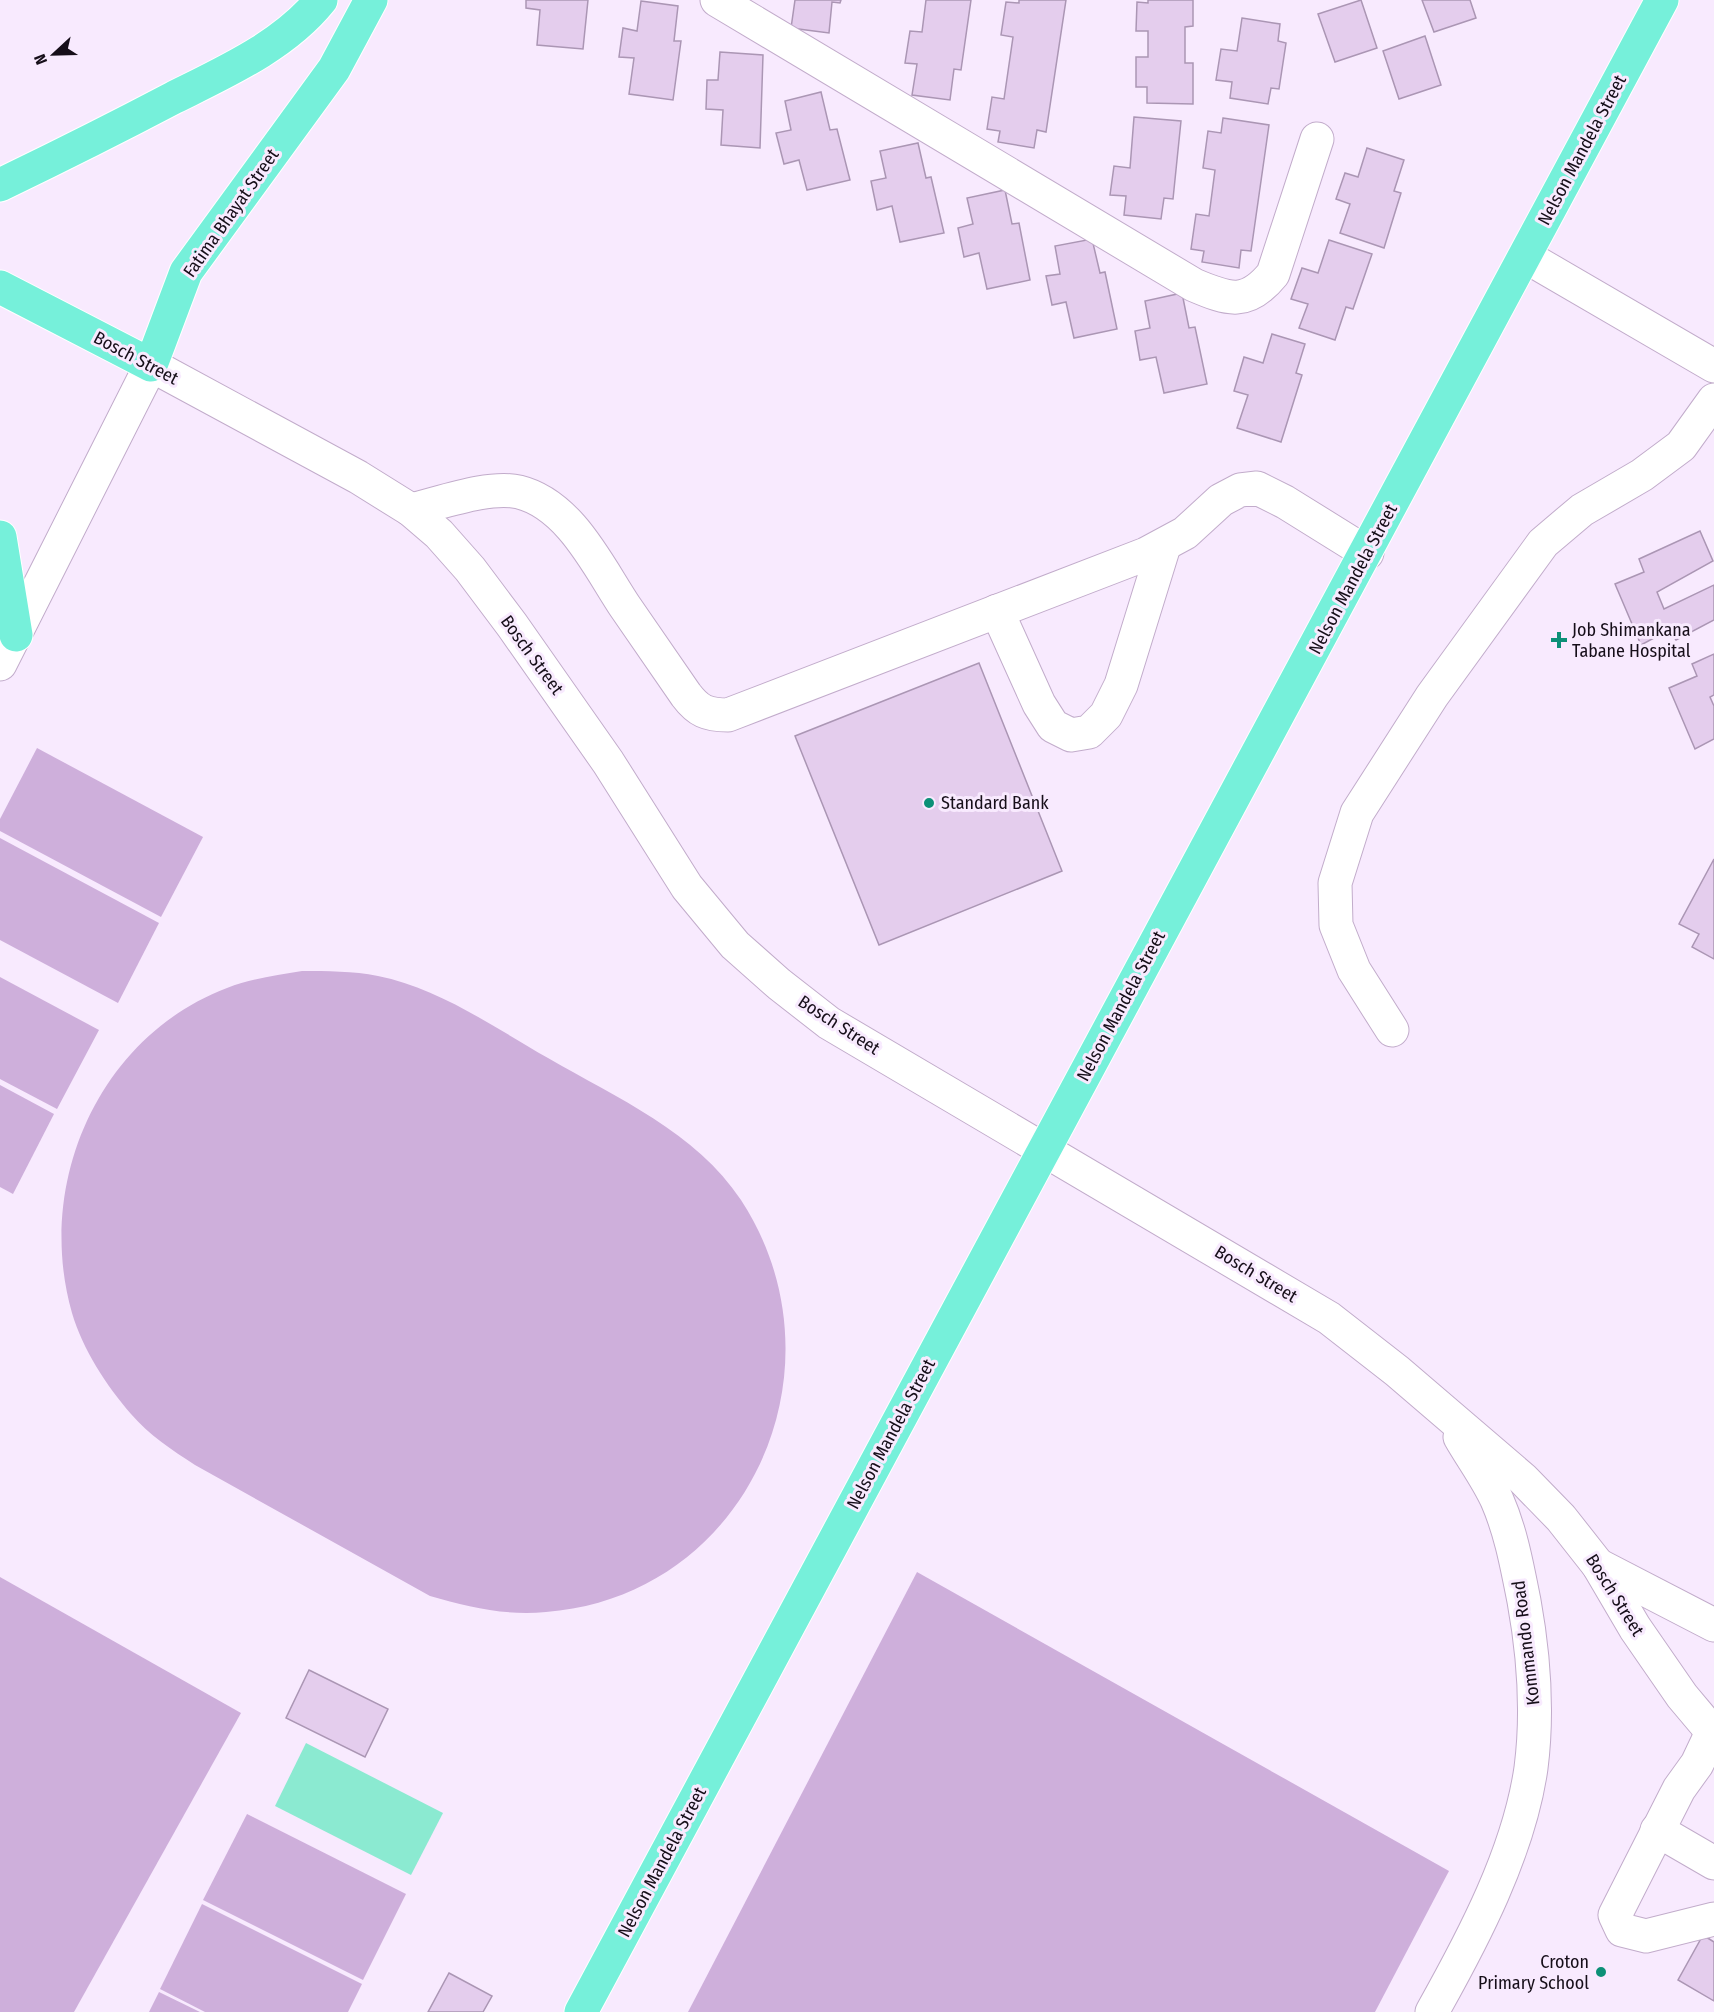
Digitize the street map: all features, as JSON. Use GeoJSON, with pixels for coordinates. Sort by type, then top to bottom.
{"type":"FeatureCollection","features":[{"type":"Feature","properties":{"kind":"main road"},"geometry":{"type":"LineString","coordinates":[[0,184],[230,69],[274,43],[313,11],[321,0]]}},
{"type":"Feature","properties":{"kind":"main road","name":"Fatima Bhayat Street"},"geometry":{"type":"LineString","coordinates":[[151,365],[186,272],[334,69],[371,0]]}},
{"type":"Feature","properties":{"kind":"main road","name":"Nelson Mandela Street"},"geometry":{"type":"LineString","coordinates":[[581,2012],[1044,1148],[1367,553],[1662,0]]}},
{"type":"Feature","properties":{"kind":"main road","name":"Bosch Street"},"geometry":{"type":"LineString","coordinates":[[0,287],[151,365]]}},
{"type":"Feature","properties":{"kind":"main road"},"geometry":{"type":"LineString","coordinates":[[0,537],[16,635]]}},
{"type":"Feature","properties":{"kind":"street"},"geometry":{"type":"LineString","coordinates":[[717,0],[1184,279],[1222,297],[1242,298],[1260,290],[1273,274],[1317,138]]}},
{"type":"Feature","properties":{"kind":"street"},"geometry":{"type":"LineString","coordinates":[[1525,256],[1714,366]]}},
{"type":"Feature","properties":{"kind":"street","name":"Bosch Street"},"geometry":{"type":"LineString","coordinates":[[151,365],[358,477],[411,510],[439,534],[470,569],[512,625],[608,762],[687,887],[735,945],[779,984],[829,1023],[1329,1318],[1523,1479],[1561,1518],[1598,1564],[1641,1638],[1682,1696],[1714,1731]]}},
{"type":"Feature","properties":{"kind":"street","name":"Fatima Bhayat Street"},"geometry":{"type":"LineString","coordinates":[[0,664],[151,365]]}},
{"type":"Feature","properties":{"kind":"street"},"geometry":{"type":"LineString","coordinates":[[1392,1030],[1354,970],[1336,925],[1335,883],[1357,813],[1432,696],[1543,543],[1582,510],[1642,475],[1681,446],[1714,400]]}},
{"type":"Feature","properties":{"kind":"street"},"geometry":{"type":"LineString","coordinates":[[411,510],[492,491],[519,492],[543,503],[566,522],[586,545],[686,696],[695,707],[708,715],[728,715],[1164,546],[1185,533],[1221,500],[1240,490],[1257,488],[1285,502],[1367,553]]}},
{"type":"Feature","properties":{"kind":"street"},"geometry":{"type":"LineString","coordinates":[[997,611],[1039,704],[1053,726],[1071,735],[1089,732],[1106,715],[1121,685],[1164,546]]}},
{"type":"Feature","properties":{"kind":"street","name":"Kommando Road"},"geometry":{"type":"LineString","coordinates":[[1432,2012],[1468,1948],[1512,1843],[1530,1770],[1536,1702],[1527,1620],[1513,1546],[1496,1499],[1446,1415]]}},
{"type":"Feature","properties":{"kind":"street"},"geometry":{"type":"LineString","coordinates":[[1598,1564],[1714,1625]]}},
{"type":"Feature","properties":{"kind":"street"},"geometry":{"type":"LineString","coordinates":[[1714,1731],[1657,1830],[1615,1915],[1622,1930],[1646,1936],[1714,1919]]}},
{"type":"Feature","properties":{"kind":"street"},"geometry":{"type":"LineString","coordinates":[[1657,1830],[1714,1863]]}},
{"type":"Feature","properties":{"kind":"shaded area"},"geometry":{"type":"Polygon","coordinates":[[[37,748],[203,837],[161,917],[0,831],[0,819],[37,748]]]}},
{"type":"Feature","properties":{"kind":"shaded area"},"geometry":{"type":"Polygon","coordinates":[[[0,838],[159,923],[118,1003],[0,940],[0,838]]]}},
{"type":"Feature","properties":{"kind":"shaded area"},"geometry":{"type":"Polygon","coordinates":[[[302,971],[350,972],[378,976],[445,999],[654,1118],[702,1155],[723,1176],[741,1200],[772,1265],[785,1333],[781,1400],[760,1463],[726,1519],[677,1564],[617,1597],[546,1612],[516,1613],[487,1610],[430,1596],[178,1454],[138,1422],[96,1366],[82,1340],[72,1313],[63,1264],[62,1215],[71,1166],[87,1121],[112,1078],[143,1041],[182,1011],[236,985],[302,971]]]}},
{"type":"Feature","properties":{"kind":"shaded area"},"geometry":{"type":"Polygon","coordinates":[[[0,977],[99,1030],[57,1109],[0,1079],[0,977]]]}},
{"type":"Feature","properties":{"kind":"shaded area"},"geometry":{"type":"Polygon","coordinates":[[[0,1085],[54,1114],[13,1194],[0,1187],[0,1085]]]}},
{"type":"Feature","properties":{"kind":"shaded area"},"geometry":{"type":"Polygon","coordinates":[[[917,1572],[1449,1871],[1375,2012],[688,2012],[917,1572]]]}},
{"type":"Feature","properties":{"kind":"shaded area"},"geometry":{"type":"Polygon","coordinates":[[[0,1577],[241,1713],[74,2012],[0,2012],[0,1577]]]}},
{"type":"Feature","properties":{"kind":"shaded area"},"geometry":{"type":"Polygon","coordinates":[[[306,1743],[443,1813],[411,1875],[275,1806],[306,1743]]]}},
{"type":"Feature","properties":{"kind":"shaded area"},"geometry":{"type":"Polygon","coordinates":[[[247,1814],[406,1894],[363,1980],[203,1900],[247,1814]]]}},
{"type":"Feature","properties":{"kind":"shaded area"},"geometry":{"type":"Polygon","coordinates":[[[202,1904],[362,1984],[348,2012],[205,2012],[160,1989],[202,1904]]]}},
{"type":"Feature","properties":{"kind":"shaded area"},"geometry":{"type":"Polygon","coordinates":[[[159,1992],[200,2012],[149,2012],[159,1992]]]}},
{"type":"Feature","properties":{"kind":"building"},"geometry":{"type":"Polygon","coordinates":[[[526,0],[588,0],[583,49],[537,45],[540,10],[526,8],[526,0]]]}},
{"type":"Feature","properties":{"kind":"building"},"geometry":{"type":"Polygon","coordinates":[[[795,0],[841,0],[840,3],[832,2],[829,33],[791,28],[795,0]]]}},
{"type":"Feature","properties":{"kind":"building"},"geometry":{"type":"Polygon","coordinates":[[[926,0],[971,0],[961,70],[954,69],[950,100],[912,95],[917,64],[905,63],[910,31],[922,32],[926,0]]]}},
{"type":"Feature","properties":{"kind":"building"},"geometry":{"type":"Polygon","coordinates":[[[1019,0],[1066,0],[1046,132],[1037,130],[1034,148],[998,142],[1000,131],[987,129],[992,97],[1004,99],[1013,37],[1001,35],[1006,2],[1019,3],[1019,0]]]}},
{"type":"Feature","properties":{"kind":"building"},"geometry":{"type":"Polygon","coordinates":[[[1148,0],[1193,0],[1193,26],[1185,27],[1185,63],[1193,63],[1193,104],[1147,103],[1147,87],[1136,87],[1136,57],[1148,57],[1148,31],[1136,31],[1137,2],[1148,3],[1148,0]]]}},
{"type":"Feature","properties":{"kind":"building"},"geometry":{"type":"Polygon","coordinates":[[[1361,0],[1377,48],[1335,62],[1318,14],[1361,0]]]}},
{"type":"Feature","properties":{"kind":"building"},"geometry":{"type":"Polygon","coordinates":[[[1422,0],[1470,0],[1476,18],[1434,32],[1422,0]]]}},
{"type":"Feature","properties":{"kind":"building"},"geometry":{"type":"Polygon","coordinates":[[[641,1],[678,6],[674,41],[681,41],[673,100],[629,94],[634,58],[619,57],[623,28],[637,31],[641,1]]]}},
{"type":"Feature","properties":{"kind":"building"},"geometry":{"type":"Polygon","coordinates":[[[1242,18],[1280,24],[1278,41],[1286,43],[1279,89],[1271,88],[1268,104],[1230,98],[1232,82],[1216,80],[1221,49],[1237,51],[1242,18]]]}},
{"type":"Feature","properties":{"kind":"building"},"geometry":{"type":"Polygon","coordinates":[[[1425,36],[1441,85],[1399,99],[1383,51],[1425,36]]]}},
{"type":"Feature","properties":{"kind":"building"},"geometry":{"type":"Polygon","coordinates":[[[720,52],[763,55],[760,148],[721,145],[723,110],[706,109],[707,80],[718,80],[720,52]]]}},
{"type":"Feature","properties":{"kind":"building"},"geometry":{"type":"Polygon","coordinates":[[[821,92],[830,130],[837,129],[850,180],[807,190],[799,160],[784,164],[776,133],[791,130],[785,101],[821,92]]]}},
{"type":"Feature","properties":{"kind":"building"},"geometry":{"type":"Polygon","coordinates":[[[1134,117],[1181,121],[1173,199],[1164,198],[1161,219],[1124,215],[1126,196],[1110,195],[1114,166],[1130,168],[1134,117]]]}},
{"type":"Feature","properties":{"kind":"building"},"geometry":{"type":"Polygon","coordinates":[[[1223,118],[1269,125],[1251,251],[1241,250],[1239,268],[1202,262],[1204,251],[1191,249],[1196,214],[1209,216],[1215,170],[1203,168],[1208,131],[1221,133],[1223,118]]]}},
{"type":"Feature","properties":{"kind":"building"},"geometry":{"type":"Polygon","coordinates":[[[918,143],[926,178],[931,177],[944,233],[900,242],[892,206],[877,210],[871,181],[886,178],[880,151],[918,143]]]}},
{"type":"Feature","properties":{"kind":"building"},"geometry":{"type":"Polygon","coordinates":[[[1367,148],[1404,160],[1394,191],[1401,193],[1384,248],[1340,233],[1350,204],[1336,199],[1345,173],[1358,177],[1367,148]]]}},
{"type":"Feature","properties":{"kind":"building"},"geometry":{"type":"Polygon","coordinates":[[[1005,190],[1012,224],[1019,223],[1030,280],[987,289],[979,253],[964,257],[958,228],[973,224],[967,198],[1005,190]]]}},
{"type":"Feature","properties":{"kind":"building"},"geometry":{"type":"Polygon","coordinates":[[[1092,239],[1100,273],[1105,272],[1117,329],[1074,338],[1066,302],[1052,305],[1046,276],[1060,274],[1055,246],[1092,239]]]}},
{"type":"Feature","properties":{"kind":"building"},"geometry":{"type":"Polygon","coordinates":[[[1329,240],[1372,254],[1353,309],[1346,307],[1335,340],[1299,328],[1308,304],[1291,299],[1302,268],[1318,273],[1329,240]]]}},
{"type":"Feature","properties":{"kind":"building"},"geometry":{"type":"Polygon","coordinates":[[[1182,293],[1189,328],[1195,327],[1207,384],[1164,393],[1156,357],[1140,360],[1135,331],[1150,328],[1145,301],[1182,293]]]}},
{"type":"Feature","properties":{"kind":"building"},"geometry":{"type":"Polygon","coordinates":[[[1272,334],[1305,344],[1296,373],[1302,375],[1281,442],[1237,428],[1248,395],[1234,391],[1244,357],[1263,363],[1272,334]]]}},
{"type":"Feature","properties":{"kind":"building"},"geometry":{"type":"Polygon","coordinates":[[[1700,531],[1713,561],[1657,592],[1664,609],[1714,585],[1714,620],[1676,640],[1669,630],[1641,645],[1615,584],[1644,572],[1639,559],[1700,531]]]}},
{"type":"Feature","properties":{"kind":"building"},"geometry":{"type":"Polygon","coordinates":[[[1714,654],[1714,695],[1710,697],[1714,706],[1714,739],[1695,749],[1669,688],[1697,676],[1692,664],[1714,654]]]}},
{"type":"Feature","properties":{"kind":"building","name":"Standard Bank"},"geometry":{"type":"Polygon","coordinates":[[[979,663],[1062,871],[879,945],[795,736],[979,663]]]}},
{"type":"Feature","properties":{"kind":"building"},"geometry":{"type":"Polygon","coordinates":[[[1714,859],[1714,959],[1692,947],[1699,934],[1679,924],[1714,859]]]}},
{"type":"Feature","properties":{"kind":"building"},"geometry":{"type":"Polygon","coordinates":[[[309,1670],[388,1709],[365,1757],[286,1718],[309,1670]]]}},
{"type":"Feature","properties":{"kind":"building"},"geometry":{"type":"Polygon","coordinates":[[[1703,1935],[1714,1942],[1714,2001],[1678,1980],[1703,1935]]]}},
{"type":"Feature","properties":{"kind":"building"},"geometry":{"type":"Polygon","coordinates":[[[449,1973],[492,1996],[483,2012],[428,2012],[449,1973]]]}},
{"type":"Feature","properties":{"kind":"place","name":"Job Shimankana Tabane Hospital"},"geometry":{"type":"Point","coordinates":[1559,640]}},
{"type":"Feature","properties":{"kind":"place","name":"Standard Bank"},"geometry":{"type":"Point","coordinates":[929,803]}},
{"type":"Feature","properties":{"kind":"place","name":"Croton Primary School"},"geometry":{"type":"Point","coordinates":[1601,1972]}}]}
